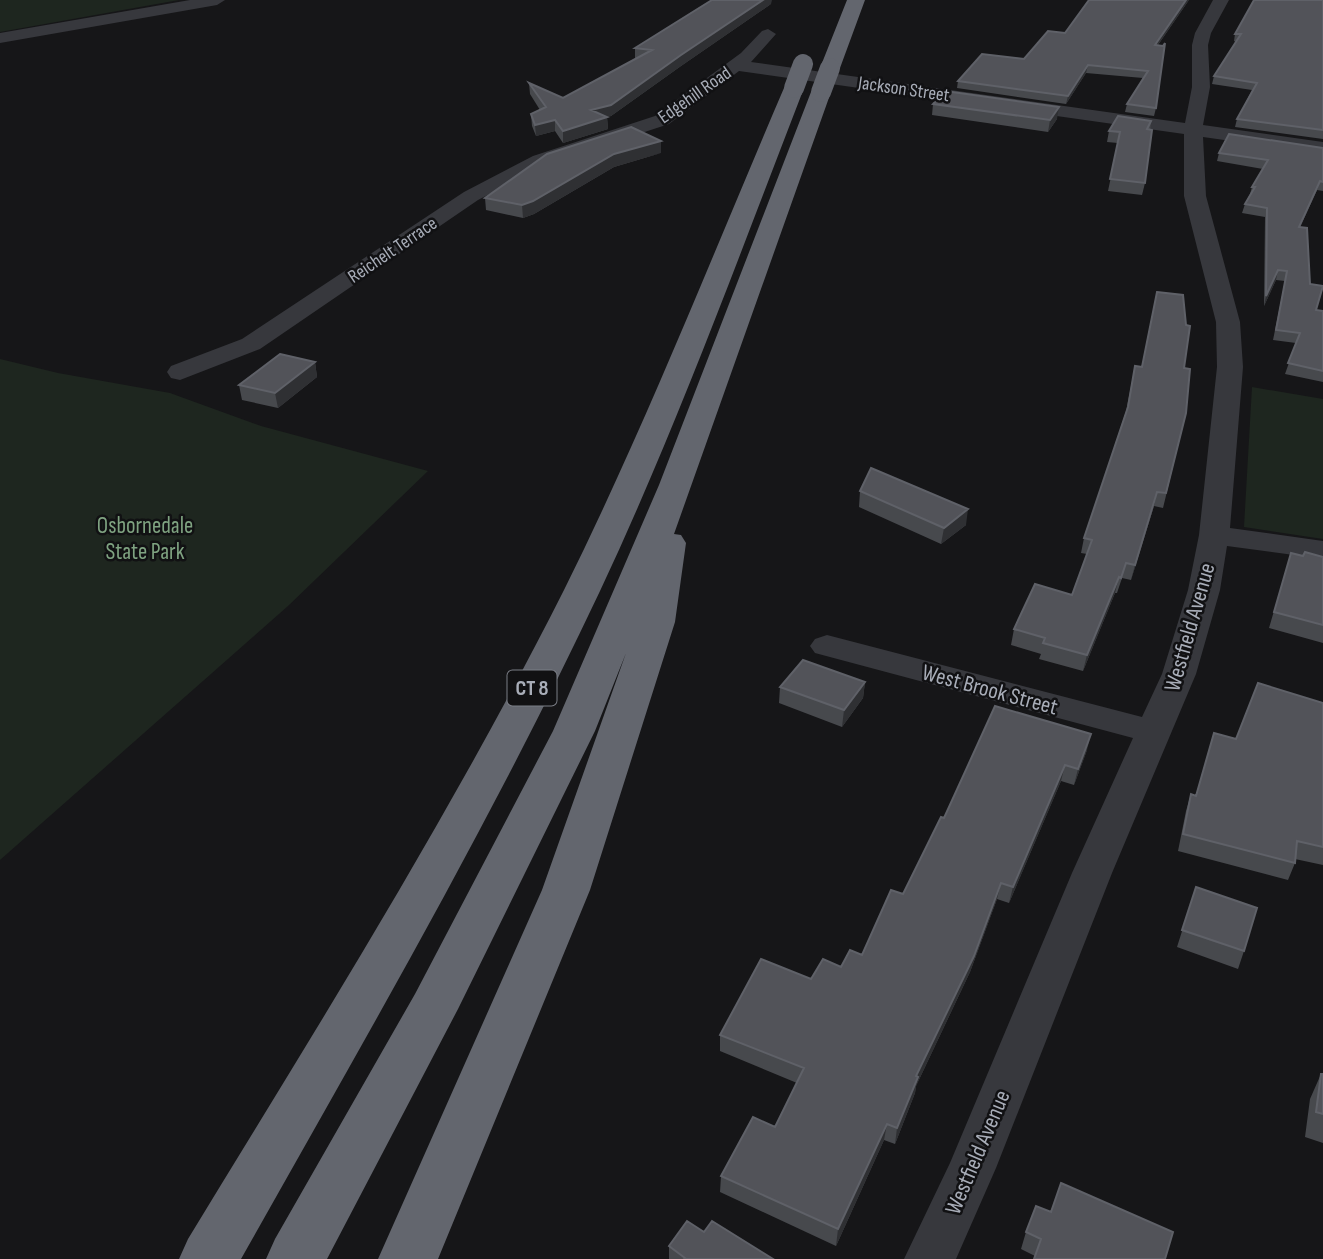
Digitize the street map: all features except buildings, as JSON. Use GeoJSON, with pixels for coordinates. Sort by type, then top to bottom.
{"type":"FeatureCollection","features":[{"type":"Feature","properties":{"kind":"highway","name":"CT 8"},"geometry":{"type":"LineString","coordinates":[[209,1259],[431,875],[550,655],[629,488],[811,73],[856,0]]}},
{"type":"Feature","properties":{"kind":"highway","name":"CT 8"},"geometry":{"type":"LineString","coordinates":[[296,1259],[433,1009],[574,731],[676,485],[811,73]]}},
{"type":"Feature","properties":{"kind":"highway"},"geometry":{"type":"LineString","coordinates":[[408,1259],[566,890],[656,622],[676,485]]}},
{"type":"Feature","properties":{"kind":"street"},"geometry":{"type":"LineString","coordinates":[[0,38],[217,0]]}},
{"type":"Feature","properties":{"kind":"street","name":"Westfield Avenue"},"geometry":{"type":"LineString","coordinates":[[930,1259],[972,1168],[1087,885],[1180,674],[1204,590],[1214,535],[1230,367],[1228,322],[1195,196],[1193,129],[1201,87],[1200,45],[1203,33],[1221,0]]}},
{"type":"Feature","properties":{"kind":"street","name":"Edgehill Road"},"geometry":{"type":"LineString","coordinates":[[610,136],[662,120],[747,57],[768,34]]}},
{"type":"Feature","properties":{"kind":"street","name":"Jackson Street"},"geometry":{"type":"LineString","coordinates":[[735,65],[1323,148]]}},
{"type":"Feature","properties":{"kind":"street","name":"Reichelt Terrace"},"geometry":{"type":"LineString","coordinates":[[180,372],[251,344],[471,196],[540,160],[610,136]]}},
{"type":"Feature","properties":{"kind":"street"},"geometry":{"type":"LineString","coordinates":[[1214,535],[1323,550]]}},
{"type":"Feature","properties":{"kind":"street","name":"West Brook Street"},"geometry":{"type":"LineString","coordinates":[[827,646],[1154,732]]}},
{"type":"Feature","properties":{"kind":"green space"},"geometry":{"type":"Polygon","coordinates":[[[0,0],[179,0],[0,32],[0,0]]]}},
{"type":"Feature","properties":{"kind":"green space","name":"Osbornedale State Park"},"geometry":{"type":"Polygon","coordinates":[[[0,359],[58,373],[170,393],[261,426],[428,471],[288,606],[0,860],[0,359]]]}},
{"type":"Feature","properties":{"kind":"green space"},"geometry":{"type":"Polygon","coordinates":[[[1252,387],[1323,399],[1323,539],[1244,527],[1252,387]]]}}]}
